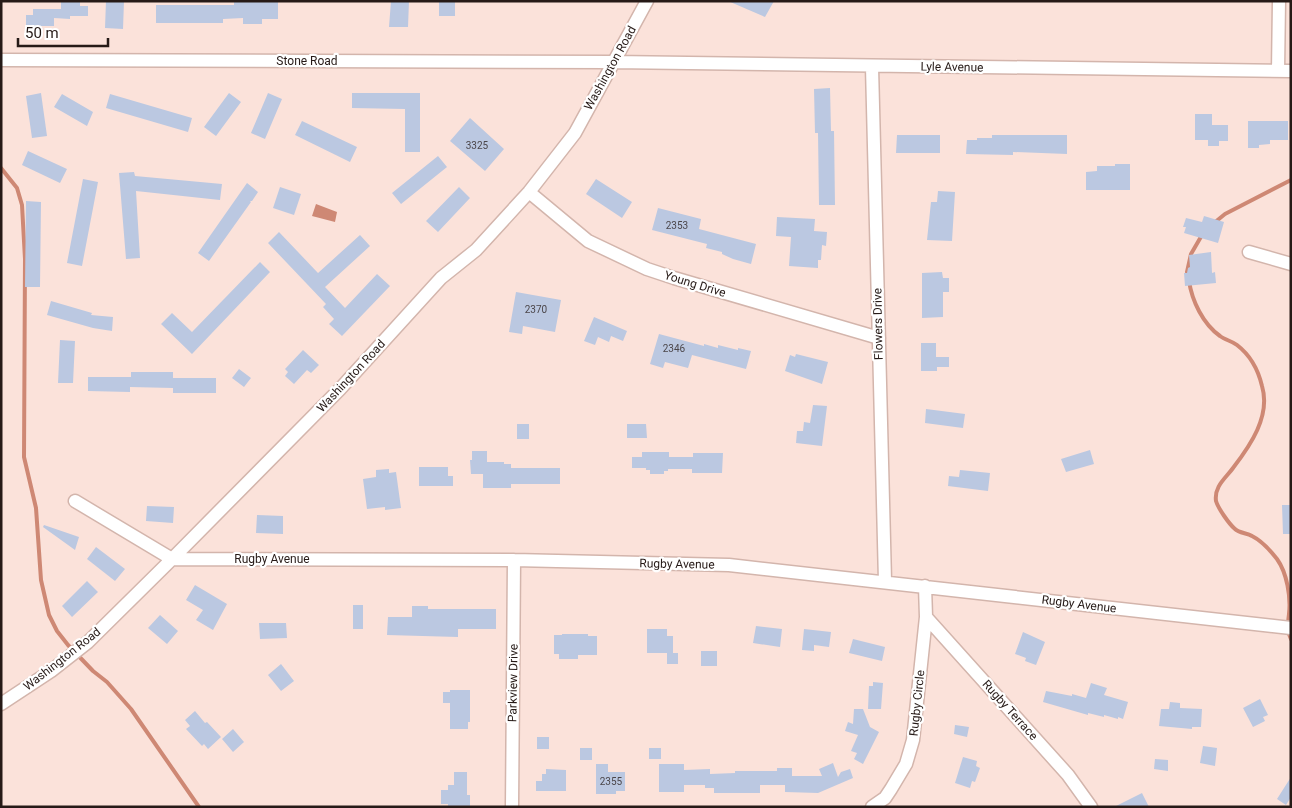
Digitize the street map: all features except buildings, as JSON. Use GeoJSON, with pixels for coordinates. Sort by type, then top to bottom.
{"type":"FeatureCollection","features":[{"type":"Feature","properties":{"kind":"street","name":"Washington Road"},"geometry":{"type":"LineString","coordinates":[[1,704],[51,671],[88,642],[340,389],[441,278],[476,250],[529,192],[575,133],[647,1]]}},
{"type":"Feature","properties":{"kind":"street"},"geometry":{"type":"LineString","coordinates":[[1279,1],[1284,71]]}},
{"type":"Feature","properties":{"kind":"street","name":"Stone Road"},"geometry":{"type":"LineString","coordinates":[[1,60],[613,62]]}},
{"type":"Feature","properties":{"kind":"street","name":"Lyle Avenue"},"geometry":{"type":"LineString","coordinates":[[613,62],[1284,71]]}},
{"type":"Feature","properties":{"kind":"street","name":"Flowers Drive"},"geometry":{"type":"LineString","coordinates":[[872,66],[885,582]]}},
{"type":"Feature","properties":{"kind":"street","name":"Young Drive"},"geometry":{"type":"LineString","coordinates":[[529,192],[588,241],[647,269],[878,338]]}},
{"type":"Feature","properties":{"kind":"street"},"geometry":{"type":"LineString","coordinates":[[1249,252],[1291,264]]}},
{"type":"Feature","properties":{"kind":"street"},"geometry":{"type":"LineString","coordinates":[[75,501],[172,559]]}},
{"type":"Feature","properties":{"kind":"street","name":"Rugby Avenue"},"geometry":{"type":"LineString","coordinates":[[172,559],[514,560],[729,565],[1291,628]]}},
{"type":"Feature","properties":{"kind":"street","name":"Parkview Drive"},"geometry":{"type":"LineString","coordinates":[[512,807],[514,560]]}},
{"type":"Feature","properties":{"kind":"street","name":"Rugby Circle"},"geometry":{"type":"LineString","coordinates":[[872,807],[885,802],[906,764],[913,740],[926,616],[925,586]]}},
{"type":"Feature","properties":{"kind":"street","name":"Rugby Terrace"},"geometry":{"type":"LineString","coordinates":[[926,616],[1068,776],[1091,807]]}},
{"type":"Feature","properties":{"kind":"shaded area"},"geometry":{"type":"Polygon","coordinates":[[[316,204],[337,212],[335,222],[312,216],[316,204]]]}},
{"type":"Feature","properties":{"kind":"waterway"},"geometry":{"type":"LineString","coordinates":[[1,168],[17,188],[22,205],[25,259],[24,457],[36,508],[41,580],[49,615],[57,631],[68,645],[93,671],[107,682],[131,709],[199,807]]}},
{"type":"Feature","properties":{"kind":"waterway"},"geometry":{"type":"LineString","coordinates":[[1214,223],[1225,214],[1291,180]]}},
{"type":"Feature","properties":{"kind":"waterway"},"geometry":{"type":"LineString","coordinates":[[1187,272],[1191,254],[1202,235]]}},
{"type":"Feature","properties":{"kind":"waterway"},"geometry":{"type":"LineString","coordinates":[[1189,281],[1199,312],[1208,325],[1224,339],[1235,344],[1246,353],[1256,368],[1260,380],[1264,397],[1261,419],[1246,450],[1221,483],[1217,491],[1216,501],[1221,512],[1233,527],[1259,540],[1277,559],[1286,578],[1289,593],[1288,632],[1291,639]]}}]}
